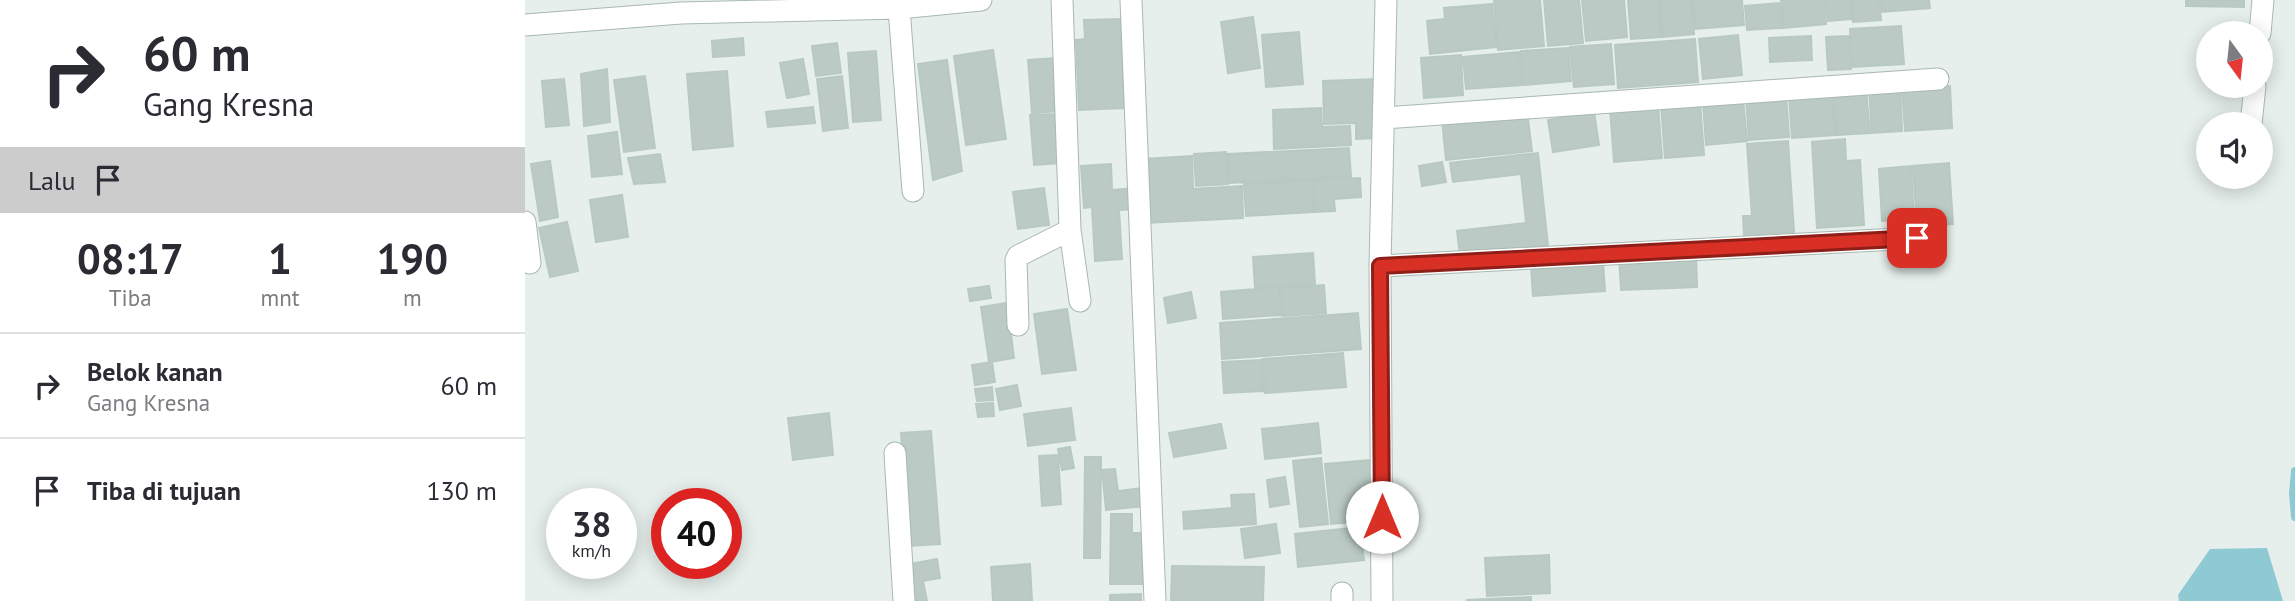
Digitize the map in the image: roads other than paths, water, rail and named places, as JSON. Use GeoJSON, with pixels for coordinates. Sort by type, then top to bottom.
{"type":"FeatureCollection","features":[{"type":"Feature","properties":{"kind":"street"},"geometry":{"type":"LineString","coordinates":[[525,24],[680,7],[899,8],[981,0]]}},
{"type":"Feature","properties":{"kind":"street"},"geometry":{"type":"LineString","coordinates":[[1062,0],[1070,230],[1080,301]]}},
{"type":"Feature","properties":{"kind":"street"},"geometry":{"type":"LineString","coordinates":[[1131,0],[1156,601]]}},
{"type":"Feature","properties":{"kind":"street"},"geometry":{"type":"LineString","coordinates":[[1383,601],[1380,266],[1386,0]]}},
{"type":"Feature","properties":{"kind":"street"},"geometry":{"type":"LineString","coordinates":[[2261,21],[2263,0]]}},
{"type":"Feature","properties":{"kind":"street"},"geometry":{"type":"LineString","coordinates":[[899,8],[913,191]]}},
{"type":"Feature","properties":{"kind":"street"},"geometry":{"type":"LineString","coordinates":[[1384,118],[1938,79]]}},
{"type":"Feature","properties":{"kind":"street"},"geometry":{"type":"LineString","coordinates":[[525,222],[530,263]]}},
{"type":"Feature","properties":{"kind":"street"},"geometry":{"type":"LineString","coordinates":[[1019,325],[1018,256],[1070,230]]}},
{"type":"Feature","properties":{"kind":"street"},"geometry":{"type":"LineString","coordinates":[[1380,266],[1917,238]]}},
{"type":"Feature","properties":{"kind":"street"},"geometry":{"type":"LineString","coordinates":[[895,453],[904,601]]}},
{"type":"Feature","properties":{"kind":"water"},"geometry":{"type":"Polygon","coordinates":[[[2267,548],[2283,601],[2179,601],[2178,595],[2210,549],[2267,548]]]}},
{"type":"Feature","properties":{"kind":"waterway"},"geometry":{"type":"LineString","coordinates":[[2295,471],[2295,517]]}}]}
